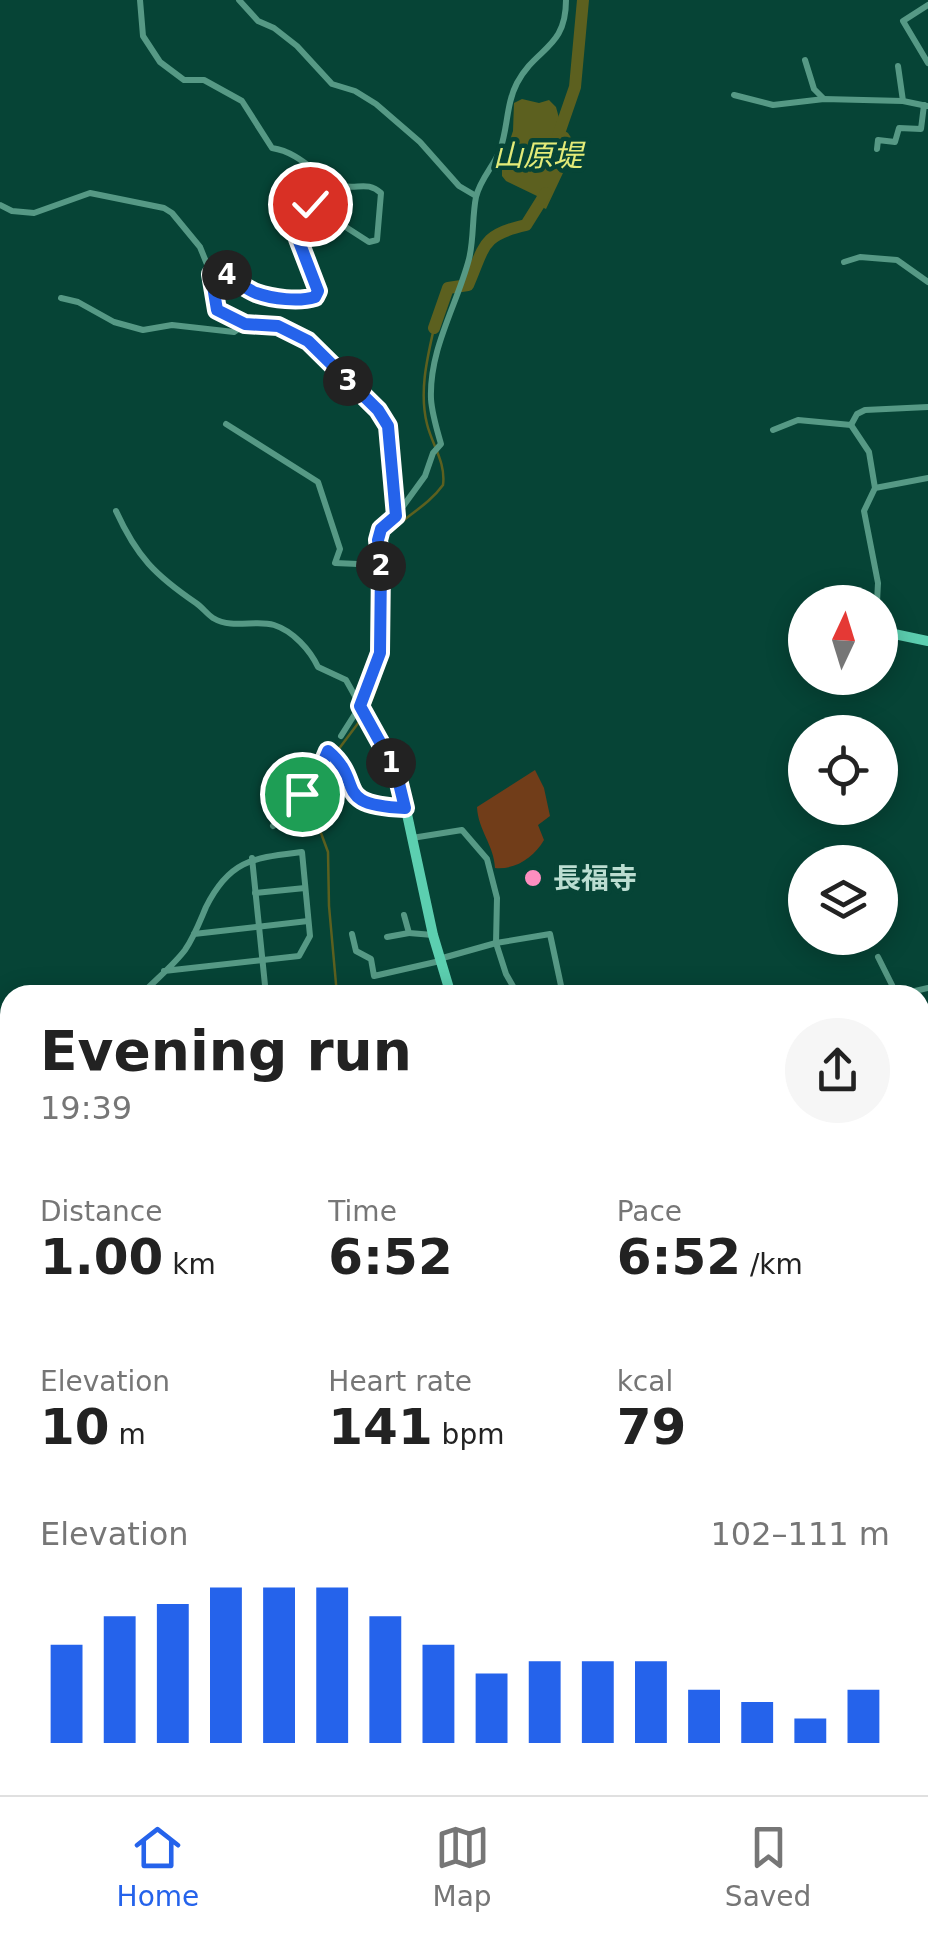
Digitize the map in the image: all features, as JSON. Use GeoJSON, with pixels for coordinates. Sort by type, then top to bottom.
{"type":"FeatureCollection","features":[{"type":"Feature","properties":{"kind":"street"},"geometry":{"type":"LineString","coordinates":[[140,0],[143,36],[160,62],[184,80],[204,80],[242,101],[272,148],[290,151],[341,186],[374,186],[381,192],[377,240],[369,242],[310,204],[297,206],[295,225],[318,291],[315,297],[300,300],[260,294],[224,273],[211,274]]}},
{"type":"Feature","properties":{"kind":"street"},"geometry":{"type":"LineString","coordinates":[[238,0],[258,21],[297,46],[332,84],[355,91],[376,104],[420,142],[459,186],[476,196]]}},
{"type":"Feature","properties":{"kind":"street"},"geometry":{"type":"LineString","coordinates":[[341,736],[360,706],[380,653],[381,529],[396,516],[426,476],[433,453],[441,444],[432,410],[432,375],[470,258],[476,196],[489,165],[500,153],[509,105],[518,82],[566,23],[566,0]]}},
{"type":"Feature","properties":{"kind":"street"},"geometry":{"type":"LineString","coordinates":[[928,5],[903,21],[928,63]]}},
{"type":"Feature","properties":{"kind":"street"},"geometry":{"type":"LineString","coordinates":[[805,60],[814,89],[824,99]]}},
{"type":"Feature","properties":{"kind":"street"},"geometry":{"type":"LineString","coordinates":[[898,66],[902,101]]}},
{"type":"Feature","properties":{"kind":"street"},"geometry":{"type":"LineString","coordinates":[[734,95],[773,105],[824,99],[926,105],[921,130],[899,128],[895,142],[878,140],[877,149]]}},
{"type":"Feature","properties":{"kind":"street"},"geometry":{"type":"LineString","coordinates":[[0,205],[34,214],[90,192],[172,213],[200,247],[211,274],[217,310],[245,324],[278,326],[308,341],[378,410],[388,426],[396,516]]}},
{"type":"Feature","properties":{"kind":"street"},"geometry":{"type":"LineString","coordinates":[[844,262],[860,257],[897,260],[928,282]]}},
{"type":"Feature","properties":{"kind":"street"},"geometry":{"type":"LineString","coordinates":[[61,298],[78,302],[114,322],[143,330],[172,325],[234,332],[245,324]]}},
{"type":"Feature","properties":{"kind":"street"},"geometry":{"type":"LineString","coordinates":[[852,425],[857,414],[866,410],[928,408]]}},
{"type":"Feature","properties":{"kind":"street"},"geometry":{"type":"LineString","coordinates":[[774,430],[798,420],[852,425]]}},
{"type":"Feature","properties":{"kind":"street"},"geometry":{"type":"LineString","coordinates":[[226,424],[318,482],[340,549],[335,563],[381,565]]}},
{"type":"Feature","properties":{"kind":"street"},"geometry":{"type":"LineString","coordinates":[[852,425],[869,452],[875,488],[864,511],[878,585]]}},
{"type":"Feature","properties":{"kind":"street"},"geometry":{"type":"LineString","coordinates":[[875,488],[928,478]]}},
{"type":"Feature","properties":{"kind":"street"},"geometry":{"type":"LineString","coordinates":[[116,510],[140,555],[165,583],[214,619],[241,626],[274,624],[312,654],[318,667],[346,680],[396,771],[448,985]]}},
{"type":"Feature","properties":{"kind":"street"},"geometry":{"type":"LineString","coordinates":[[898,635],[928,641]]}},
{"type":"Feature","properties":{"kind":"street"},"geometry":{"type":"LineString","coordinates":[[273,826],[290,813],[298,796],[311,791],[328,751],[338,759],[351,792],[359,800],[372,806],[405,808]]}},
{"type":"Feature","properties":{"kind":"street"},"geometry":{"type":"LineString","coordinates":[[412,838],[462,830],[488,859],[498,898],[496,943],[512,985]]}},
{"type":"Feature","properties":{"kind":"street"},"geometry":{"type":"LineString","coordinates":[[151,985],[164,971],[185,950],[212,894],[242,862],[302,852],[310,936],[300,956],[164,971]]}},
{"type":"Feature","properties":{"kind":"street"},"geometry":{"type":"LineString","coordinates":[[252,858],[265,985]]}},
{"type":"Feature","properties":{"kind":"street"},"geometry":{"type":"LineString","coordinates":[[255,893],[305,888]]}},
{"type":"Feature","properties":{"kind":"street"},"geometry":{"type":"LineString","coordinates":[[404,915],[409,934]]}},
{"type":"Feature","properties":{"kind":"street"},"geometry":{"type":"LineString","coordinates":[[193,934],[308,921]]}},
{"type":"Feature","properties":{"kind":"street"},"geometry":{"type":"LineString","coordinates":[[352,934],[356,951],[371,959],[374,976],[496,943],[550,934],[561,985]]}},
{"type":"Feature","properties":{"kind":"street"},"geometry":{"type":"LineString","coordinates":[[388,938],[433,934]]}},
{"type":"Feature","properties":{"kind":"street"},"geometry":{"type":"LineString","coordinates":[[878,956],[892,985]]}},
{"type":"Feature","properties":{"kind":"shaded area"},"geometry":{"type":"Polygon","coordinates":[[[535,770],[550,816],[538,825],[544,840],[524,861],[495,868],[477,807],[535,770]]]}},
{"type":"Feature","properties":{"kind":"water","name":"山原堤"},"geometry":{"type":"Polygon","coordinates":[[[522,99],[539,103],[549,100],[556,107],[562,129],[578,148],[546,209],[535,204],[537,196],[502,176],[513,131],[514,103],[522,99]]]}},
{"type":"Feature","properties":{"kind":"waterway"},"geometry":{"type":"LineString","coordinates":[[557,139],[575,87],[583,0]]}},
{"type":"Feature","properties":{"kind":"waterway"},"geometry":{"type":"LineString","coordinates":[[434,328],[448,288],[468,285],[492,238],[526,225],[546,193]]}},
{"type":"Feature","properties":{"kind":"waterway"},"geometry":{"type":"LineString","coordinates":[[366,711],[379,680],[388,629],[385,537],[443,485],[424,400],[434,328]]}},
{"type":"Feature","properties":{"kind":"waterway"},"geometry":{"type":"LineString","coordinates":[[336,985],[328,852],[318,825],[326,766],[362,718]]}},
{"type":"Feature","properties":{"kind":"place","name":"長福寺"},"geometry":{"type":"Point","coordinates":[533,878]}},
{"type":"Feature","properties":{"kind":"route"},"geometry":{"type":"LineString","coordinates":[[302,794],[311,791],[328,751],[338,759],[351,792],[359,800],[372,806],[405,808],[396,771],[360,706],[380,653],[378,540],[381,529],[396,516],[388,426],[378,410],[308,341],[278,326],[232,319],[217,310],[212,292],[211,274],[224,273],[260,294],[300,300],[315,297],[318,291],[295,225],[297,206],[310,204]]}}]}
